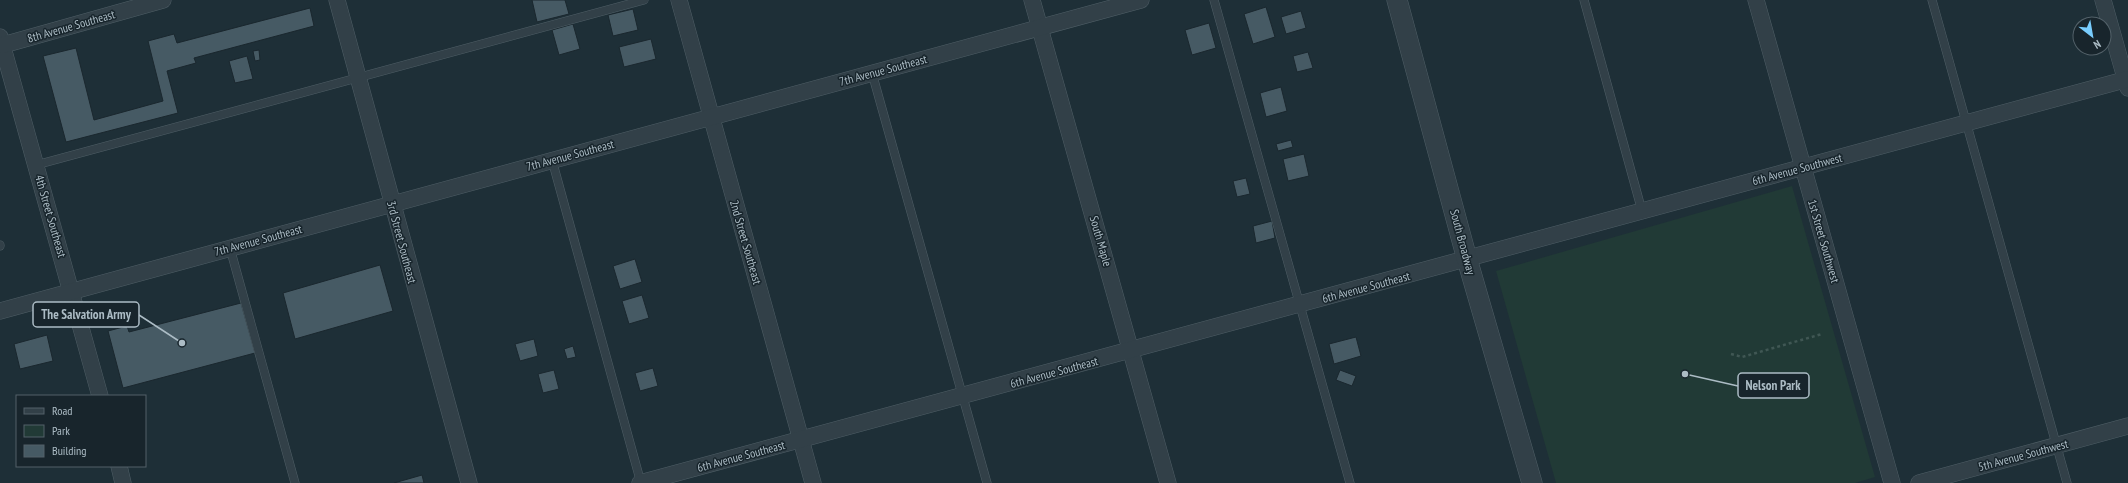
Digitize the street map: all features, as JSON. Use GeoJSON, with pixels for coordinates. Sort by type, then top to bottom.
{"type":"FeatureCollection","features":[{"type":"Feature","properties":{"kind":"street","name":"8th Avenue Southeast"},"geometry":{"type":"LineString","coordinates":[[2,41],[163,0]]}},
{"type":"Feature","properties":{"kind":"street","name":"3rd Street Southeast"},"geometry":{"type":"LineString","coordinates":[[337,0],[391,204],[468,483]]}},
{"type":"Feature","properties":{"kind":"street","name":"2nd Street Southeast"},"geometry":{"type":"LineString","coordinates":[[679,0],[814,483]]}},
{"type":"Feature","properties":{"kind":"street","name":"South Maple"},"geometry":{"type":"LineString","coordinates":[[1032,0],[1168,483]]}},
{"type":"Feature","properties":{"kind":"street","name":"7th Avenue Southeast"},"geometry":{"type":"LineString","coordinates":[[0,311],[1141,0]]}},
{"type":"Feature","properties":{"kind":"street","name":"South Broadway"},"geometry":{"type":"LineString","coordinates":[[1397,0],[1467,259],[1532,483]]}},
{"type":"Feature","properties":{"kind":"street","name":"1st Street Southwest"},"geometry":{"type":"LineString","coordinates":[[1756,0],[1892,483]]}},
{"type":"Feature","properties":{"kind":"street"},"geometry":{"type":"LineString","coordinates":[[2103,0],[2127,82]]}},
{"type":"Feature","properties":{"kind":"street","name":"4th Street Southeast"},"geometry":{"type":"LineString","coordinates":[[2,41],[6,79],[36,165],[100,395]]}},
{"type":"Feature","properties":{"kind":"street","name":"6th Avenue Southwest"},"geometry":{"type":"LineString","coordinates":[[1467,259],[1967,123],[2127,82]]}},
{"type":"Feature","properties":{"kind":"street","name":"6th Avenue Southeast"},"geometry":{"type":"LineString","coordinates":[[641,483],[1467,259]]}},
{"type":"Feature","properties":{"kind":"street","name":"5th Avenue Southwest"},"geometry":{"type":"LineString","coordinates":[[1919,483],[2128,426]]}},
{"type":"Feature","properties":{"kind":"street"},"geometry":{"type":"LineString","coordinates":[[119,467],[123,483]]}},
{"type":"Feature","properties":{"kind":"lane"},"geometry":{"type":"LineString","coordinates":[[36,165],[644,0]]}},
{"type":"Feature","properties":{"kind":"lane"},"geometry":{"type":"LineString","coordinates":[[1214,0],[1350,483]]}},
{"type":"Feature","properties":{"kind":"lane"},"geometry":{"type":"LineString","coordinates":[[1584,0],[1642,211]]}},
{"type":"Feature","properties":{"kind":"lane"},"geometry":{"type":"LineString","coordinates":[[1932,0],[2067,483]]}},
{"type":"Feature","properties":{"kind":"lane"},"geometry":{"type":"LineString","coordinates":[[872,73],[987,483]]}},
{"type":"Feature","properties":{"kind":"lane"},"geometry":{"type":"LineString","coordinates":[[552,160],[641,483]]}},
{"type":"Feature","properties":{"kind":"lane"},"geometry":{"type":"LineString","coordinates":[[230,248],[295,483]]}},
{"type":"Feature","properties":{"kind":"path"},"geometry":{"type":"LineString","coordinates":[[1731,354],[1742,357],[1822,334]]}},
{"type":"Feature","properties":{"kind":"green space"},"geometry":{"type":"Polygon","coordinates":[[[1792,186],[1875,477],[1855,483],[1556,483],[1496,271],[1792,186]]]}},
{"type":"Feature","properties":{"kind":"building"},"geometry":{"type":"Polygon","coordinates":[[[532,0],[565,0],[569,14],[537,22],[532,0]]]}},
{"type":"Feature","properties":{"kind":"building"},"geometry":{"type":"Polygon","coordinates":[[[1266,7],[1275,37],[1253,44],[1244,14],[1266,7]]]}},
{"type":"Feature","properties":{"kind":"building"},"geometry":{"type":"Polygon","coordinates":[[[310,8],[314,26],[194,58],[196,63],[167,71],[178,113],[66,142],[43,56],[76,48],[94,120],[163,101],[148,41],[174,34],[177,43],[310,8]]]}},
{"type":"Feature","properties":{"kind":"building"},"geometry":{"type":"Polygon","coordinates":[[[633,9],[638,30],[613,36],[608,15],[633,9]]]}},
{"type":"Feature","properties":{"kind":"building"},"geometry":{"type":"Polygon","coordinates":[[[1301,11],[1306,28],[1286,34],[1281,17],[1301,11]]]}},
{"type":"Feature","properties":{"kind":"building"},"geometry":{"type":"Polygon","coordinates":[[[1209,23],[1216,48],[1192,55],[1185,30],[1209,23]]]}},
{"type":"Feature","properties":{"kind":"building"},"geometry":{"type":"Polygon","coordinates":[[[573,24],[580,49],[559,55],[552,30],[573,24]]]}},
{"type":"Feature","properties":{"kind":"building"},"geometry":{"type":"Polygon","coordinates":[[[651,39],[656,59],[624,67],[619,47],[651,39]]]}},
{"type":"Feature","properties":{"kind":"building"},"geometry":{"type":"Polygon","coordinates":[[[259,50],[260,60],[255,61],[253,51],[259,50]]]}},
{"type":"Feature","properties":{"kind":"building"},"geometry":{"type":"Polygon","coordinates":[[[1308,52],[1313,68],[1297,72],[1293,56],[1308,52]]]}},
{"type":"Feature","properties":{"kind":"building"},"geometry":{"type":"Polygon","coordinates":[[[247,56],[253,79],[235,83],[229,61],[247,56]]]}},
{"type":"Feature","properties":{"kind":"building"},"geometry":{"type":"Polygon","coordinates":[[[1281,87],[1287,111],[1266,117],[1260,93],[1281,87]]]}},
{"type":"Feature","properties":{"kind":"building"},"geometry":{"type":"Polygon","coordinates":[[[1291,140],[1293,147],[1278,151],[1276,144],[1291,140]]]}},
{"type":"Feature","properties":{"kind":"building"},"geometry":{"type":"Polygon","coordinates":[[[1304,154],[1309,176],[1288,181],[1283,159],[1304,154]]]}},
{"type":"Feature","properties":{"kind":"building"},"geometry":{"type":"Polygon","coordinates":[[[1246,178],[1250,194],[1237,197],[1233,181],[1246,178]]]}},
{"type":"Feature","properties":{"kind":"building"},"geometry":{"type":"Polygon","coordinates":[[[1272,221],[1275,238],[1256,243],[1253,226],[1272,221]]]}},
{"type":"Feature","properties":{"kind":"building"},"geometry":{"type":"Polygon","coordinates":[[[635,259],[642,282],[620,289],[613,266],[635,259]]]}},
{"type":"Feature","properties":{"kind":"building"},"geometry":{"type":"Polygon","coordinates":[[[380,265],[393,311],[295,339],[283,293],[380,265]]]}},
{"type":"Feature","properties":{"kind":"building"},"geometry":{"type":"Polygon","coordinates":[[[642,295],[649,318],[629,324],[622,301],[642,295]]]}},
{"type":"Feature","properties":{"kind":"building"},"geometry":{"type":"Polygon","coordinates":[[[241,303],[255,353],[123,388],[108,331],[127,326],[129,332],[241,303]]]}},
{"type":"Feature","properties":{"kind":"building"},"geometry":{"type":"Polygon","coordinates":[[[47,335],[53,361],[20,369],[14,344],[47,335]]]}},
{"type":"Feature","properties":{"kind":"building"},"geometry":{"type":"Polygon","coordinates":[[[1356,337],[1361,356],[1334,364],[1329,344],[1356,337]]]}},
{"type":"Feature","properties":{"kind":"building"},"geometry":{"type":"Polygon","coordinates":[[[534,339],[538,356],[520,361],[515,344],[534,339]]]}},
{"type":"Feature","properties":{"kind":"building"},"geometry":{"type":"Polygon","coordinates":[[[573,346],[576,357],[567,359],[564,349],[573,346]]]}},
{"type":"Feature","properties":{"kind":"building"},"geometry":{"type":"Polygon","coordinates":[[[653,368],[658,386],[640,391],[635,373],[653,368]]]}},
{"type":"Feature","properties":{"kind":"building"},"geometry":{"type":"Polygon","coordinates":[[[554,370],[559,389],[543,393],[538,374],[554,370]]]}},
{"type":"Feature","properties":{"kind":"building"},"geometry":{"type":"Polygon","coordinates":[[[1340,370],[1356,376],[1352,386],[1336,380],[1340,370]]]}},
{"type":"Feature","properties":{"kind":"building"},"geometry":{"type":"Polygon","coordinates":[[[422,475],[424,483],[394,483],[422,475]]]}},
{"type":"Feature","properties":{"kind":"place","name":"The Salvation Army"},"geometry":{"type":"Point","coordinates":[182,343]}},
{"type":"Feature","properties":{"kind":"place","name":"Nelson Park"},"geometry":{"type":"Point","coordinates":[1685,374]}}]}
